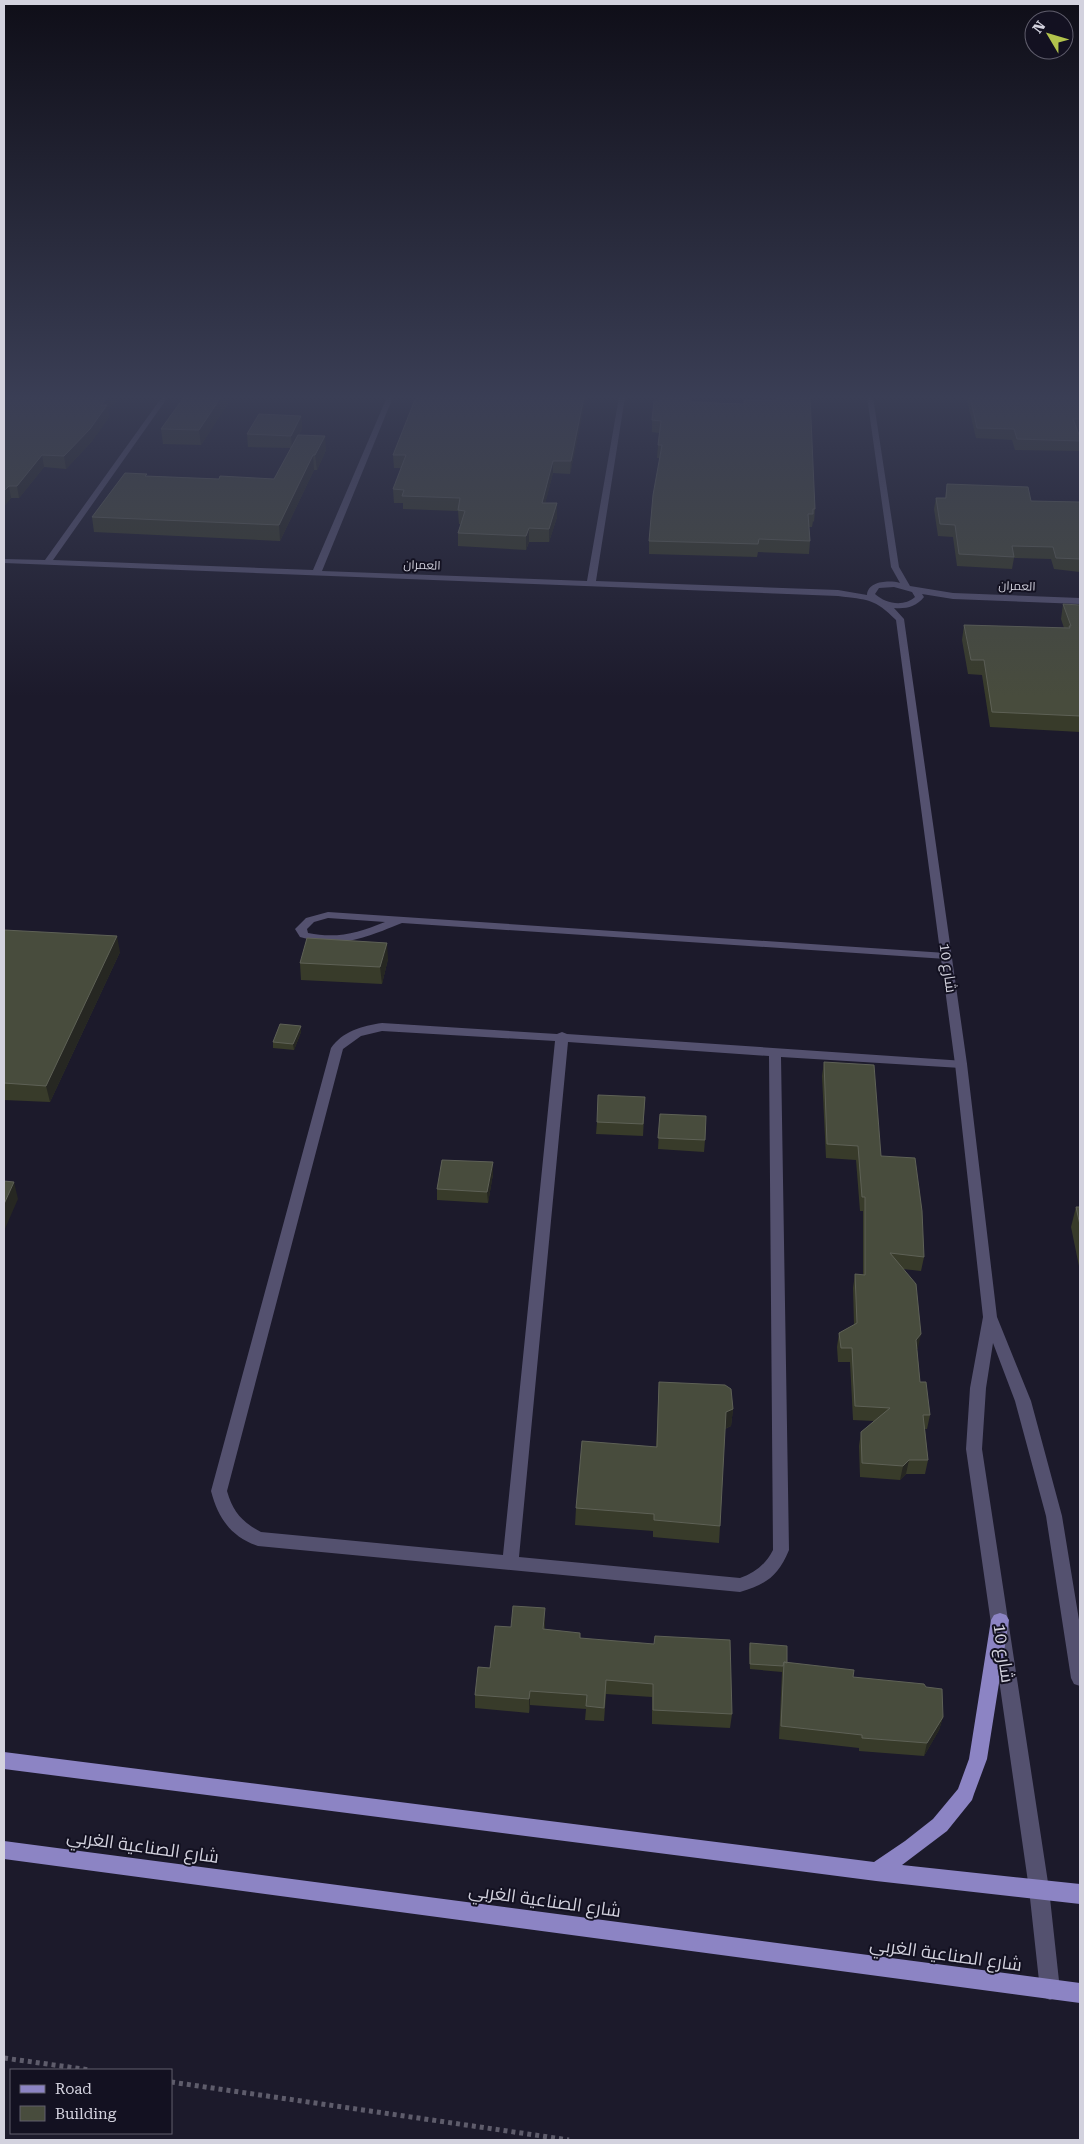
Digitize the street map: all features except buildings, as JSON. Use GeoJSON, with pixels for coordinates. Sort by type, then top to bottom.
{"type":"FeatureCollection","features":[{"type":"Feature","properties":{"kind":"main road"},"geometry":{"type":"LineString","coordinates":[[876,1872],[912,1848],[940,1825],[965,1794],[978,1760],[1000,1620]]}},
{"type":"Feature","properties":{"kind":"main road"},"geometry":{"type":"LineString","coordinates":[[4,1761],[876,1872],[1080,1894]]}},
{"type":"Feature","properties":{"kind":"main road","name":"شارع الصناعية الغربي"},"geometry":{"type":"LineString","coordinates":[[4,1850],[1080,1993]]}},
{"type":"Feature","properties":{"kind":"street"},"geometry":{"type":"LineString","coordinates":[[47,563],[94,497]]}},
{"type":"Feature","properties":{"kind":"street"},"geometry":{"type":"LineString","coordinates":[[316,574],[348,497]]}},
{"type":"Feature","properties":{"kind":"street"},"geometry":{"type":"LineString","coordinates":[[591,584],[605,497]]}},
{"type":"Feature","properties":{"kind":"street"},"geometry":{"type":"LineString","coordinates":[[884,497],[894,568],[906,586]]}},
{"type":"Feature","properties":{"kind":"street","name":"العمران"},"geometry":{"type":"LineString","coordinates":[[4,561],[838,593],[873,598],[884,603]]}},
{"type":"Feature","properties":{"kind":"street"},"geometry":{"type":"LineString","coordinates":[[882,585],[894,568]]}},
{"type":"Feature","properties":{"kind":"street"},"geometry":{"type":"LineString","coordinates":[[882,585],[906,586]]}},
{"type":"Feature","properties":{"kind":"street","name":"العمران"},"geometry":{"type":"LineString","coordinates":[[838,593],[882,585]]}},
{"type":"Feature","properties":{"kind":"street","name":"العمران"},"geometry":{"type":"LineString","coordinates":[[906,586],[915,590],[953,596],[1080,601]]}},
{"type":"Feature","properties":{"kind":"street"},"geometry":{"type":"LineString","coordinates":[[873,588],[871,591],[873,598]]}},
{"type":"Feature","properties":{"kind":"street"},"geometry":{"type":"LineString","coordinates":[[915,590],[920,596],[918,600]]}},
{"type":"Feature","properties":{"kind":"street","name":"العمران"},"geometry":{"type":"LineString","coordinates":[[909,604],[918,600],[953,596]]}},
{"type":"Feature","properties":{"kind":"street"},"geometry":{"type":"LineString","coordinates":[[884,603],[909,604],[900,619],[884,603]]}},
{"type":"Feature","properties":{"kind":"street","name":"شارع 10"},"geometry":{"type":"LineString","coordinates":[[900,619],[961,1064],[990,1317],[1023,1401],[1054,1516],[1080,1678]]}},
{"type":"Feature","properties":{"kind":"street"},"geometry":{"type":"LineString","coordinates":[[400,920],[344,940],[322,940],[304,935],[301,929],[310,920],[328,915],[946,956]]}},
{"type":"Feature","properties":{"kind":"street"},"geometry":{"type":"LineString","coordinates":[[775,1054],[781,1550],[776,1563],[761,1577],[740,1585],[258,1539],[237,1527],[224,1510],[218,1491],[337,1048],[344,1040],[355,1033],[382,1027],[562,1036],[775,1054],[961,1064]]}},
{"type":"Feature","properties":{"kind":"street"},"geometry":{"type":"LineString","coordinates":[[510,1563],[562,1036]]}},
{"type":"Feature","properties":{"kind":"street","name":"شارع 10"},"geometry":{"type":"LineString","coordinates":[[990,1317],[978,1388],[974,1449],[1039,1889],[1050,1990]]}},
{"type":"Feature","properties":{"kind":"path"},"geometry":{"type":"LineString","coordinates":[[4,2058],[83,2069]]}},
{"type":"Feature","properties":{"kind":"path"},"geometry":{"type":"LineString","coordinates":[[172,2082],[569,2140]]}}]}
